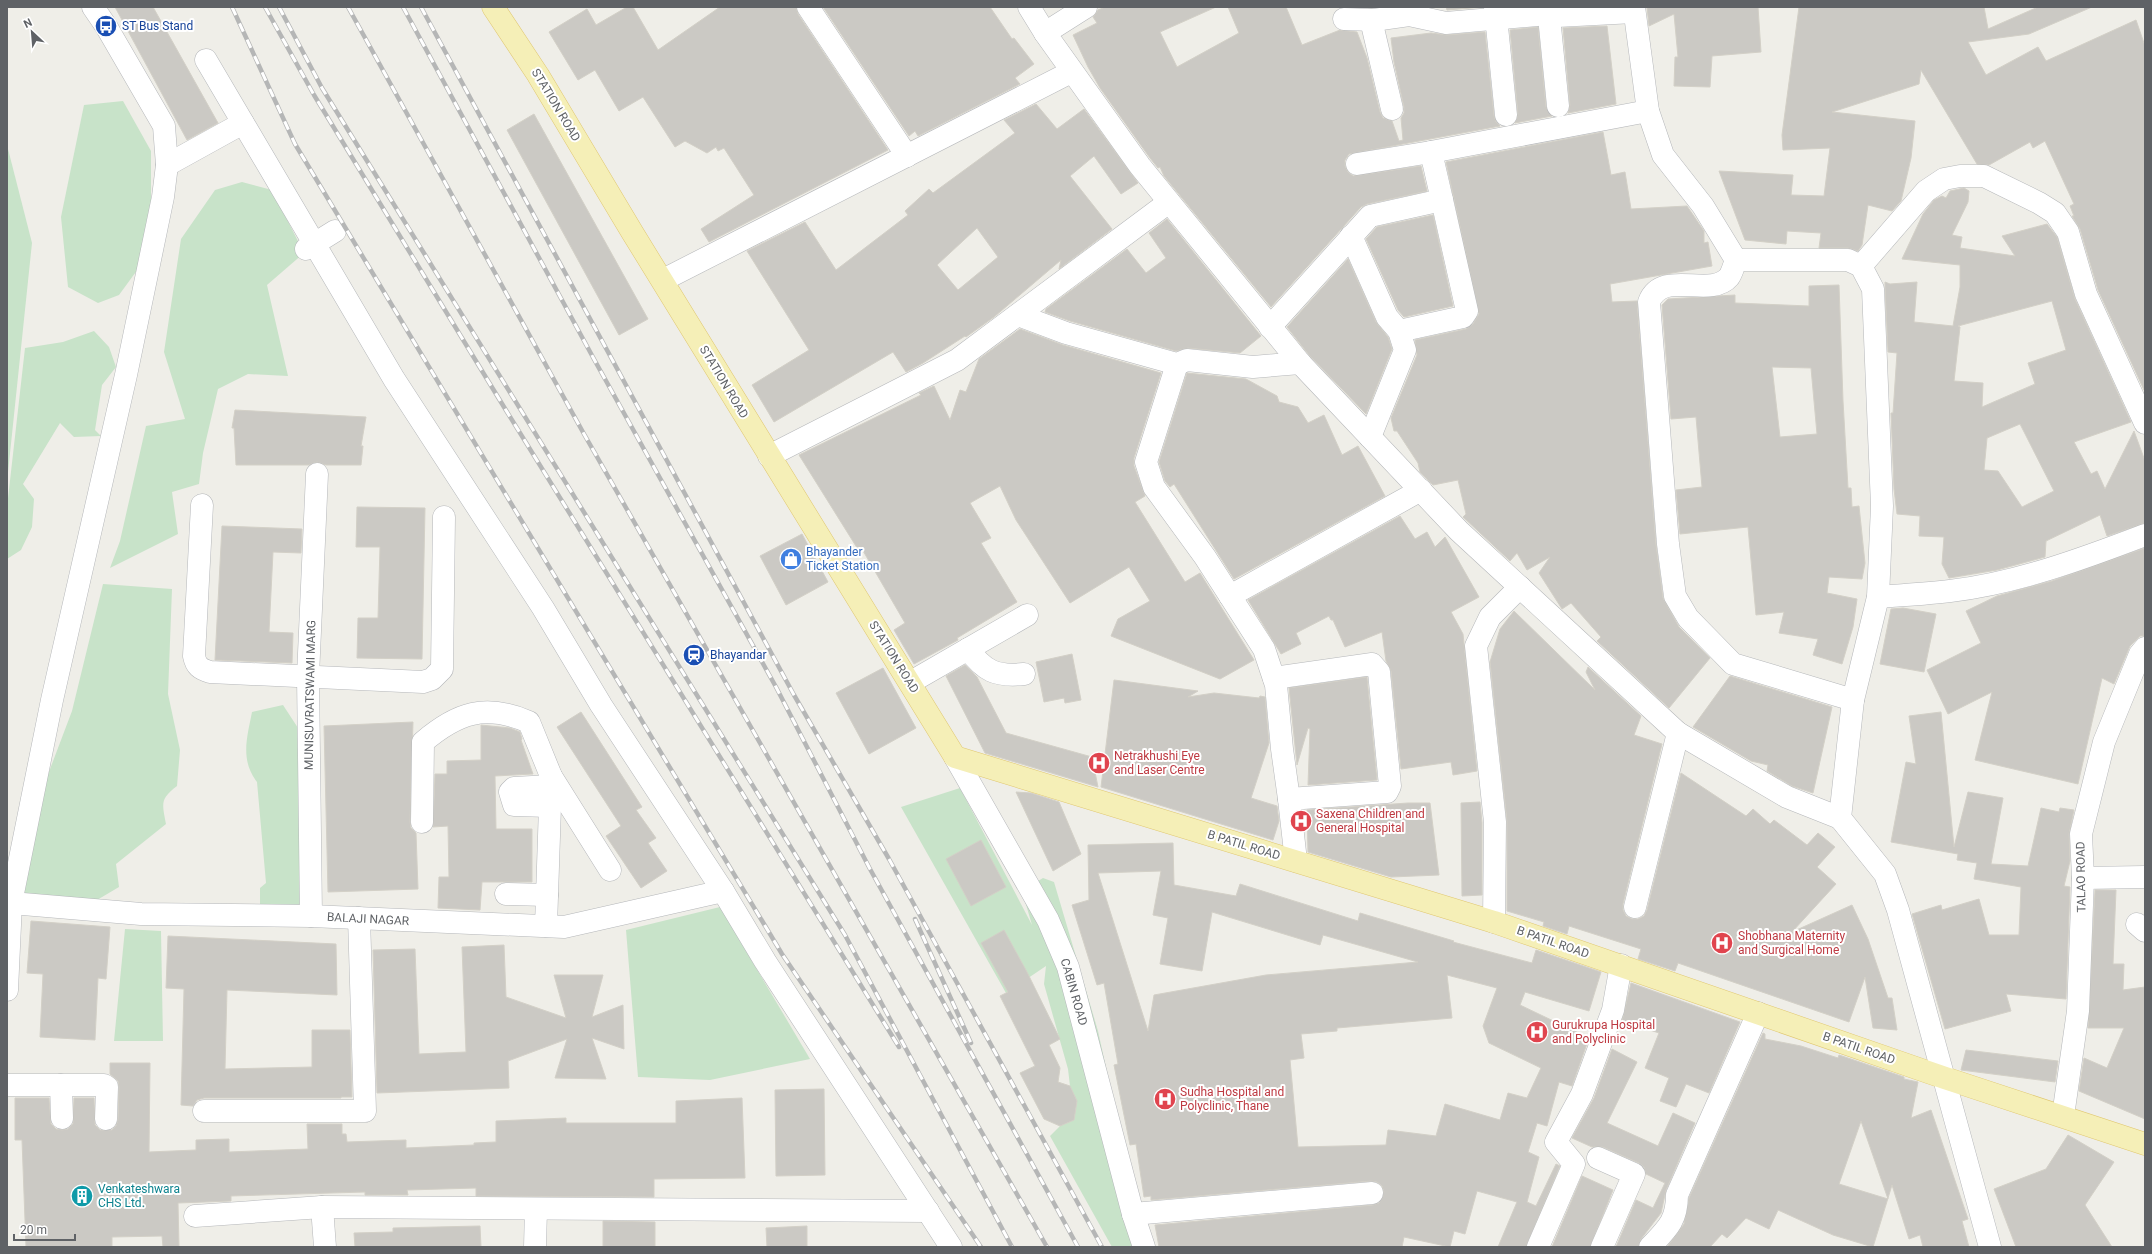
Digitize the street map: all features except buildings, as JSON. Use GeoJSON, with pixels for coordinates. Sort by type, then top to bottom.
{"type":"FeatureCollection","features":[{"type":"Feature","properties":{"kind":"main road","name":"STATION ROAD"},"geometry":{"type":"LineString","coordinates":[[493,7],[538,75],[632,232],[911,682],[955,757]]}},
{"type":"Feature","properties":{"kind":"main road","name":"B PATIL ROAD"},"geometry":{"type":"LineString","coordinates":[[955,757],[1494,922],[1945,1078],[2145,1144]]}},
{"type":"Feature","properties":{"kind":"street"},"geometry":{"type":"LineString","coordinates":[[7,990],[11,903],[52,700],[126,375],[163,197],[167,166],[164,126],[106,26],[93,7]]}},
{"type":"Feature","properties":{"kind":"street"},"geometry":{"type":"LineString","coordinates":[[808,7],[907,156]]}},
{"type":"Feature","properties":{"kind":"street"},"geometry":{"type":"LineString","coordinates":[[1029,7],[1072,72],[1140,166],[1270,327],[1300,363],[1459,531],[1678,733],[1787,797],[1840,818],[1885,874],[1898,910],[1990,1247]]}},
{"type":"Feature","properties":{"kind":"street"},"geometry":{"type":"LineString","coordinates":[[1045,33],[1086,7]]}},
{"type":"Feature","properties":{"kind":"street"},"geometry":{"type":"LineString","coordinates":[[1344,19],[1371,20],[1409,15],[1440,14],[1446,23],[1496,13],[1548,10],[1557,16],[1634,9],[1648,110],[1663,155],[1703,206],[1736,260]]}},
{"type":"Feature","properties":{"kind":"street"},"geometry":{"type":"LineString","coordinates":[[1548,10],[1558,106]]}},
{"type":"Feature","properties":{"kind":"street"},"geometry":{"type":"LineString","coordinates":[[1496,13],[1506,115]]}},
{"type":"Feature","properties":{"kind":"street"},"geometry":{"type":"LineString","coordinates":[[1371,20],[1392,109]]}},
{"type":"Feature","properties":{"kind":"street"},"geometry":{"type":"LineString","coordinates":[[206,60],[243,123],[310,246],[394,379],[451,458],[544,602],[601,705],[723,891],[765,961],[951,1247]]}},
{"type":"Feature","properties":{"kind":"street"},"geometry":{"type":"LineString","coordinates":[[663,280],[1072,72]]}},
{"type":"Feature","properties":{"kind":"street"},"geometry":{"type":"LineString","coordinates":[[1357,164],[1431,152],[1648,110]]}},
{"type":"Feature","properties":{"kind":"street"},"geometry":{"type":"LineString","coordinates":[[167,166],[243,123]]}},
{"type":"Feature","properties":{"kind":"street"},"geometry":{"type":"LineString","coordinates":[[1399,331],[1463,317],[1467,311],[1431,152]]}},
{"type":"Feature","properties":{"kind":"street"},"geometry":{"type":"LineString","coordinates":[[1861,266],[1926,191],[1944,179],[1960,176],[1984,176],[2039,203],[2055,213],[2068,232],[2086,294],[2145,423]]}},
{"type":"Feature","properties":{"kind":"street"},"geometry":{"type":"LineString","coordinates":[[1270,327],[1370,216],[1442,200]]}},
{"type":"Feature","properties":{"kind":"street"},"geometry":{"type":"LineString","coordinates":[[770,456],[957,360],[1169,202]]}},
{"type":"Feature","properties":{"kind":"street"},"geometry":{"type":"LineString","coordinates":[[310,246],[335,231]]}},
{"type":"Feature","properties":{"kind":"street"},"geometry":{"type":"LineString","coordinates":[[1351,236],[1387,317],[1399,331],[1405,350],[1370,437]]}},
{"type":"Feature","properties":{"kind":"street"},"geometry":{"type":"LineString","coordinates":[[1736,260],[1848,260],[1861,266],[1873,289],[1882,506],[1878,597],[1853,700],[1840,818]]}},
{"type":"Feature","properties":{"kind":"street"},"geometry":{"type":"LineString","coordinates":[[1736,260],[1729,276],[1720,284],[1664,286],[1652,293],[1649,302],[1668,544],[1675,596],[1688,618],[1733,664],[1853,700]]}},
{"type":"Feature","properties":{"kind":"street"},"geometry":{"type":"LineString","coordinates":[[1018,315],[1066,333],[1178,364],[1187,360],[1253,367],[1300,363]]}},
{"type":"Feature","properties":{"kind":"street"},"geometry":{"type":"LineString","coordinates":[[1178,364],[1146,462],[1154,487],[1205,557],[1264,649],[1274,678],[1282,749],[1290,799],[1296,861]]}},
{"type":"Feature","properties":{"kind":"street","name":"MUNISUVRATSWAMI MARG"},"geometry":{"type":"LineString","coordinates":[[311,916],[308,676],[317,474]]}},
{"type":"Feature","properties":{"kind":"street"},"geometry":{"type":"LineString","coordinates":[[1230,596],[1421,490]]}},
{"type":"Feature","properties":{"kind":"street"},"geometry":{"type":"LineString","coordinates":[[202,504],[194,656],[200,669],[210,672],[423,682],[432,679],[442,669],[444,517]]}},
{"type":"Feature","properties":{"kind":"street"},"geometry":{"type":"LineString","coordinates":[[1878,597],[1951,591],[2006,580],[2074,562],[2145,535]]}},
{"type":"Feature","properties":{"kind":"street"},"geometry":{"type":"LineString","coordinates":[[1494,922],[1495,822],[1476,646],[1490,618],[1520,587]]}},
{"type":"Feature","properties":{"kind":"street"},"geometry":{"type":"LineString","coordinates":[[911,682],[1027,615]]}},
{"type":"Feature","properties":{"kind":"street","name":"TALAO ROAD"},"geometry":{"type":"LineString","coordinates":[[2063,1116],[2078,1011],[2083,878],[2080,834],[2104,742],[2140,654],[2145,648]]}},
{"type":"Feature","properties":{"kind":"street"},"geometry":{"type":"LineString","coordinates":[[968,649],[979,664],[988,670],[1014,675],[1024,674]]}},
{"type":"Feature","properties":{"kind":"street"},"geometry":{"type":"LineString","coordinates":[[1274,678],[1372,664],[1379,672],[1390,786],[1387,792],[1290,799]]}},
{"type":"Feature","properties":{"kind":"street"},"geometry":{"type":"LineString","coordinates":[[422,822],[423,742],[440,727],[461,716],[488,712],[517,717],[529,722],[551,790],[610,870]]}},
{"type":"Feature","properties":{"kind":"street"},"geometry":{"type":"LineString","coordinates":[[1635,906],[1678,733]]}},
{"type":"Feature","properties":{"kind":"street","name":"CABIN ROAD"},"geometry":{"type":"LineString","coordinates":[[955,757],[1048,920],[1068,967],[1133,1214],[1144,1247]]}},
{"type":"Feature","properties":{"kind":"street"},"geometry":{"type":"LineString","coordinates":[[546,926],[551,790]]}},
{"type":"Feature","properties":{"kind":"street"},"geometry":{"type":"LineString","coordinates":[[2083,878],[2145,877]]}},
{"type":"Feature","properties":{"kind":"street","name":"BALAJI NAGAR"},"geometry":{"type":"LineString","coordinates":[[11,903],[141,914],[311,916],[564,927],[723,891]]}},
{"type":"Feature","properties":{"kind":"street"},"geometry":{"type":"LineString","coordinates":[[506,894],[547,895]]}},
{"type":"Feature","properties":{"kind":"street"},"geometry":{"type":"LineString","coordinates":[[204,1111],[365,1111],[359,918]]}},
{"type":"Feature","properties":{"kind":"street"},"geometry":{"type":"LineString","coordinates":[[1538,1247],[1574,1164],[1556,1142],[1582,1094],[1613,1010],[1620,965]]}},
{"type":"Feature","properties":{"kind":"street"},"geometry":{"type":"LineString","coordinates":[[1650,1247],[1671,1224],[1677,1209],[1677,1195],[1758,1013]]}},
{"type":"Feature","properties":{"kind":"street"},"geometry":{"type":"LineString","coordinates":[[7,1085],[104,1085],[107,1087],[106,1119]]}},
{"type":"Feature","properties":{"kind":"street"},"geometry":{"type":"LineString","coordinates":[[61,1085],[62,1118]]}},
{"type":"Feature","properties":{"kind":"street"},"geometry":{"type":"LineString","coordinates":[[1598,1158],[1634,1174],[1602,1247]]}},
{"type":"Feature","properties":{"kind":"street"},"geometry":{"type":"LineString","coordinates":[[1133,1214],[1372,1193]]}},
{"type":"Feature","properties":{"kind":"street"},"geometry":{"type":"LineString","coordinates":[[195,1216],[322,1207],[928,1211]]}},
{"type":"Feature","properties":{"kind":"street"},"geometry":{"type":"LineString","coordinates":[[322,1207],[325,1247]]}},
{"type":"Feature","properties":{"kind":"street"},"geometry":{"type":"LineString","coordinates":[[535,1247],[536,1209]]}},
{"type":"Feature","properties":{"kind":"green space"},"geometry":{"type":"Polygon","coordinates":[[[123,101],[151,151],[151,216],[138,269],[119,295],[98,303],[68,287],[61,217],[84,105],[123,101]]]}},
{"type":"Feature","properties":{"kind":"green space"},"geometry":{"type":"Polygon","coordinates":[[[7,145],[32,243],[7,482],[7,145]]]}},
{"type":"Feature","properties":{"kind":"green space"},"geometry":{"type":"Polygon","coordinates":[[[242,182],[272,190],[304,253],[267,285],[288,376],[248,374],[218,389],[203,453],[199,484],[172,492],[178,534],[110,568],[120,541],[146,426],[185,419],[164,352],[181,239],[215,190],[242,182]]]}},
{"type":"Feature","properties":{"kind":"green space"},"geometry":{"type":"Polygon","coordinates":[[[94,331],[109,347],[116,367],[102,385],[95,430],[101,436],[74,437],[60,423],[23,484],[34,499],[32,527],[21,550],[7,559],[7,507],[25,348],[63,342],[94,331]]]}},
{"type":"Feature","properties":{"kind":"green space"},"geometry":{"type":"Polygon","coordinates":[[[103,584],[172,589],[168,694],[180,750],[177,786],[165,798],[163,806],[166,824],[116,864],[119,887],[97,900],[21,895],[44,785],[72,711],[103,584]]]}},
{"type":"Feature","properties":{"kind":"green space"},"geometry":{"type":"Polygon","coordinates":[[[283,705],[300,731],[303,909],[260,906],[260,888],[266,883],[257,782],[248,765],[246,748],[252,712],[283,705]]]}},
{"type":"Feature","properties":{"kind":"green space"},"geometry":{"type":"Polygon","coordinates":[[[960,788],[1032,925],[1022,891],[1043,878],[1054,882],[1098,1031],[1132,1186],[1149,1247],[1112,1247],[1050,1136],[1060,1126],[1074,1120],[1077,1101],[1070,1086],[1068,1069],[1044,984],[1046,966],[1006,993],[901,807],[960,788]]]}},
{"type":"Feature","properties":{"kind":"green space"},"geometry":{"type":"Polygon","coordinates":[[[720,907],[810,1059],[710,1080],[638,1077],[626,930],[720,907]]]}},
{"type":"Feature","properties":{"kind":"green space"},"geometry":{"type":"Polygon","coordinates":[[[125,929],[161,931],[163,1041],[114,1041],[125,929]]]}},
{"type":"Feature","properties":{"kind":"railway"},"geometry":{"type":"LineString","coordinates":[[232,7],[295,144],[782,954],[981,1247]]}},
{"type":"Feature","properties":{"kind":"railway"},"geometry":{"type":"LineString","coordinates":[[265,7],[314,95],[504,407],[899,1047]]}},
{"type":"Feature","properties":{"kind":"railway"},"geometry":{"type":"LineString","coordinates":[[279,7],[322,88],[845,935],[1012,1247]]}},
{"type":"Feature","properties":{"kind":"railway"},"geometry":{"type":"LineString","coordinates":[[348,7],[584,434],[1047,1247]]}},
{"type":"Feature","properties":{"kind":"railway"},"geometry":{"type":"LineString","coordinates":[[403,7],[595,361],[776,687],[870,869],[1078,1247]]}},
{"type":"Feature","properties":{"kind":"railway"},"geometry":{"type":"LineString","coordinates":[[421,7],[794,695],[889,859],[1102,1247]]}},
{"type":"Feature","properties":{"kind":"railway"},"geometry":{"type":"LineString","coordinates":[[915,919],[971,1043]]}},
{"type":"Feature","properties":{"kind":"place","name":"ST Bus Stand"},"geometry":{"type":"Point","coordinates":[106,26]}},
{"type":"Feature","properties":{"kind":"place","name":"Bhayander Ticket Station"},"geometry":{"type":"Point","coordinates":[791,559]}},
{"type":"Feature","properties":{"kind":"place","name":"Bhayandar"},"geometry":{"type":"Point","coordinates":[694,655]}},
{"type":"Feature","properties":{"kind":"place","name":"Netrakhushi Eye and Laser Centre"},"geometry":{"type":"Point","coordinates":[1099,763]}},
{"type":"Feature","properties":{"kind":"place","name":"Saxena Children and General Hospital"},"geometry":{"type":"Point","coordinates":[1301,821]}},
{"type":"Feature","properties":{"kind":"place","name":"Shobhana Maternity and Surgical Home"},"geometry":{"type":"Point","coordinates":[1722,943]}},
{"type":"Feature","properties":{"kind":"place","name":"Gurukrupa Hospital and Polyclinic"},"geometry":{"type":"Point","coordinates":[1537,1032]}},
{"type":"Feature","properties":{"kind":"place","name":"Sudha Hospital and Polyclinic, Thane"},"geometry":{"type":"Point","coordinates":[1165,1099]}},
{"type":"Feature","properties":{"kind":"place","name":"Venkateshwara CHS Ltd."},"geometry":{"type":"Point","coordinates":[82,1196]}}]}
